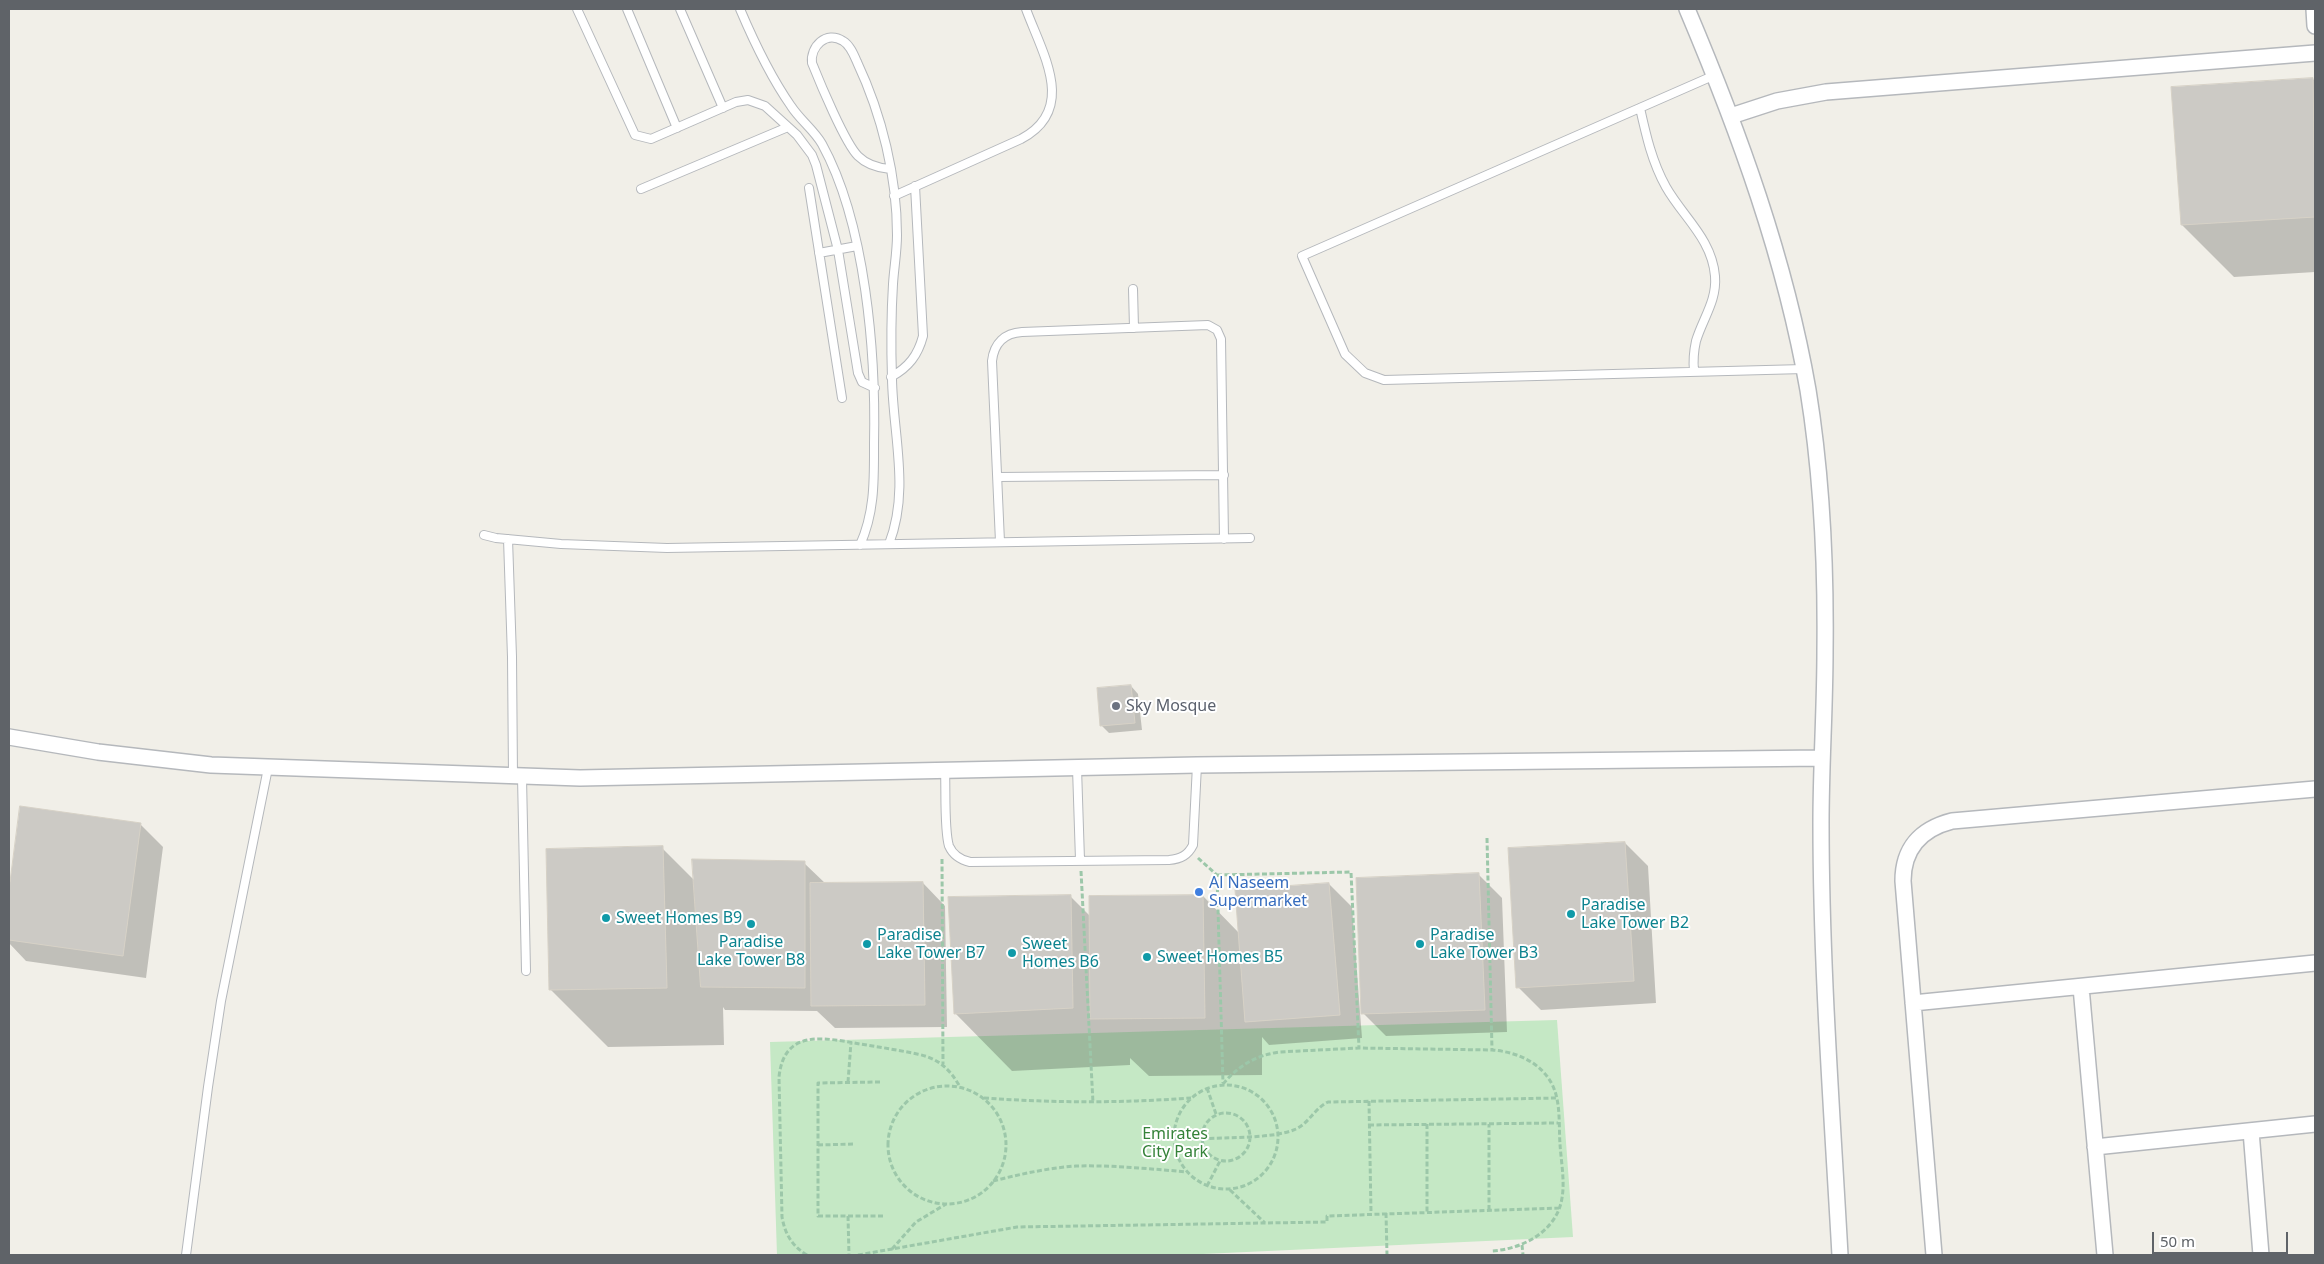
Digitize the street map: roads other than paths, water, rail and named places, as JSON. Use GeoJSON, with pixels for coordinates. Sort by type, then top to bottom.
{"type":"FeatureCollection","features":[{"type":"Feature","properties":{"kind":"street"},"geometry":{"type":"LineString","coordinates":[[1686,9],[1731,116],[1776,251],[1804,369],[1816,444],[1824,541],[1826,608],[1822,758],[1823,957],[1840,1255]]}},
{"type":"Feature","properties":{"kind":"street"},"geometry":{"type":"LineString","coordinates":[[2314,9],[2315,26]]}},
{"type":"Feature","properties":{"kind":"street"},"geometry":{"type":"LineString","coordinates":[[1731,116],[1777,101],[1826,92],[2315,53]]}},
{"type":"Feature","properties":{"kind":"street"},"geometry":{"type":"LineString","coordinates":[[9,737],[154,760],[268,768],[517,777],[647,778],[1197,765],[1822,758]]}},
{"type":"Feature","properties":{"kind":"street"},"geometry":{"type":"LineString","coordinates":[[1934,1255],[1903,871],[1904,862],[1912,844],[1934,826],[1952,821],[2315,789]]}},
{"type":"Feature","properties":{"kind":"street"},"geometry":{"type":"LineString","coordinates":[[1913,1003],[2315,963]]}},
{"type":"Feature","properties":{"kind":"street"},"geometry":{"type":"LineString","coordinates":[[2081,987],[2104,1255]]}},
{"type":"Feature","properties":{"kind":"street"},"geometry":{"type":"LineString","coordinates":[[2095,1147],[2315,1124]]}},
{"type":"Feature","properties":{"kind":"street"},"geometry":{"type":"LineString","coordinates":[[2251,1131],[2261,1255]]}},
{"type":"Feature","properties":{"kind":"lane"},"geometry":{"type":"LineString","coordinates":[[577,9],[635,135],[645,139],[742,101],[754,101],[765,106],[805,144],[816,165],[838,250],[859,378],[866,385],[874,388]]}},
{"type":"Feature","properties":{"kind":"lane"},"geometry":{"type":"LineString","coordinates":[[627,9],[677,128]]}},
{"type":"Feature","properties":{"kind":"lane"},"geometry":{"type":"LineString","coordinates":[[680,9],[723,108]]}},
{"type":"Feature","properties":{"kind":"lane"},"geometry":{"type":"LineString","coordinates":[[740,9],[762,57],[790,105],[822,144],[839,185],[857,246],[869,329],[875,407],[872,504],[868,525],[860,545]]}},
{"type":"Feature","properties":{"kind":"lane"},"geometry":{"type":"LineString","coordinates":[[894,196],[1021,140],[1039,128],[1050,110],[1053,89],[1048,67],[1026,9]]}},
{"type":"Feature","properties":{"kind":"lane"},"geometry":{"type":"LineString","coordinates":[[889,544],[898,518],[901,489],[892,405],[891,322],[896,236],[894,196],[890,169],[876,112],[852,50],[842,40],[836,38],[822,40],[813,50],[812,64],[852,149],[865,162],[873,166],[890,169]]}},
{"type":"Feature","properties":{"kind":"lane"},"geometry":{"type":"LineString","coordinates":[[1715,75],[1302,256],[1345,354],[1358,368],[1374,377],[1394,380],[1804,369]]}},
{"type":"Feature","properties":{"kind":"lane"},"geometry":{"type":"LineString","coordinates":[[1640,108],[1649,146],[1659,174],[1673,199],[1705,242],[1713,264],[1715,276],[1713,300],[1696,341],[1694,371]]}},
{"type":"Feature","properties":{"kind":"lane"},"geometry":{"type":"LineString","coordinates":[[641,189],[788,127]]}},
{"type":"Feature","properties":{"kind":"lane"},"geometry":{"type":"LineString","coordinates":[[892,377],[909,365],[916,356],[923,336],[915,186]]}},
{"type":"Feature","properties":{"kind":"lane"},"geometry":{"type":"LineString","coordinates":[[808,188],[842,398]]}},
{"type":"Feature","properties":{"kind":"lane"},"geometry":{"type":"LineString","coordinates":[[819,253],[857,246]]}},
{"type":"Feature","properties":{"kind":"lane"},"geometry":{"type":"LineString","coordinates":[[1134,289],[1134,328]]}},
{"type":"Feature","properties":{"kind":"lane"},"geometry":{"type":"LineString","coordinates":[[1000,542],[992,361],[993,353],[1001,340],[1014,333],[1208,325],[1217,330],[1221,339],[1224,538]]}},
{"type":"Feature","properties":{"kind":"lane"},"geometry":{"type":"LineString","coordinates":[[852,331],[869,329]]}},
{"type":"Feature","properties":{"kind":"lane"},"geometry":{"type":"LineString","coordinates":[[875,407],[892,405]]}},
{"type":"Feature","properties":{"kind":"lane"},"geometry":{"type":"LineString","coordinates":[[998,477],[1224,475]]}},
{"type":"Feature","properties":{"kind":"lane"},"geometry":{"type":"LineString","coordinates":[[484,534],[508,539],[561,544],[667,548],[1250,538]]}},
{"type":"Feature","properties":{"kind":"lane"},"geometry":{"type":"LineString","coordinates":[[508,539],[526,971]]}},
{"type":"Feature","properties":{"kind":"lane"},"geometry":{"type":"LineString","coordinates":[[945,771],[948,840],[957,856],[970,862],[1175,860],[1181,858],[1190,850],[1195,838],[1197,765]]}},
{"type":"Feature","properties":{"kind":"lane"},"geometry":{"type":"LineString","coordinates":[[186,1255],[205,1106],[221,1001],[268,768]]}},
{"type":"Feature","properties":{"kind":"lane"},"geometry":{"type":"LineString","coordinates":[[1077,768],[1080,860]]}},
{"type":"Feature","properties":{"kind":"place","name":"Sky Mosque"},"geometry":{"type":"Point","coordinates":[1116,706]}},
{"type":"Feature","properties":{"kind":"place","name":"Al Naseem Supermarket"},"geometry":{"type":"Point","coordinates":[1199,892]}},
{"type":"Feature","properties":{"kind":"place","name":"Paradise Lake Tower B2"},"geometry":{"type":"Point","coordinates":[1571,914]}},
{"type":"Feature","properties":{"kind":"place","name":"Sweet Homes B9"},"geometry":{"type":"Point","coordinates":[606,918]}},
{"type":"Feature","properties":{"kind":"place","name":"Paradise Lake Tower B8"},"geometry":{"type":"Point","coordinates":[751,924]}},
{"type":"Feature","properties":{"kind":"place","name":"Paradise Lake Tower B7"},"geometry":{"type":"Point","coordinates":[867,944]}},
{"type":"Feature","properties":{"kind":"place","name":"Paradise Lake Tower B3"},"geometry":{"type":"Point","coordinates":[1420,944]}},
{"type":"Feature","properties":{"kind":"place","name":"Sweet Homes B6"},"geometry":{"type":"Point","coordinates":[1012,953]}},
{"type":"Feature","properties":{"kind":"place","name":"Sweet Homes B5"},"geometry":{"type":"Point","coordinates":[1147,957]}},
{"type":"Feature","properties":{"kind":"park label","name":"Emirates City Park"},"geometry":{"type":"Point","coordinates":[1175,1143]}}]}
